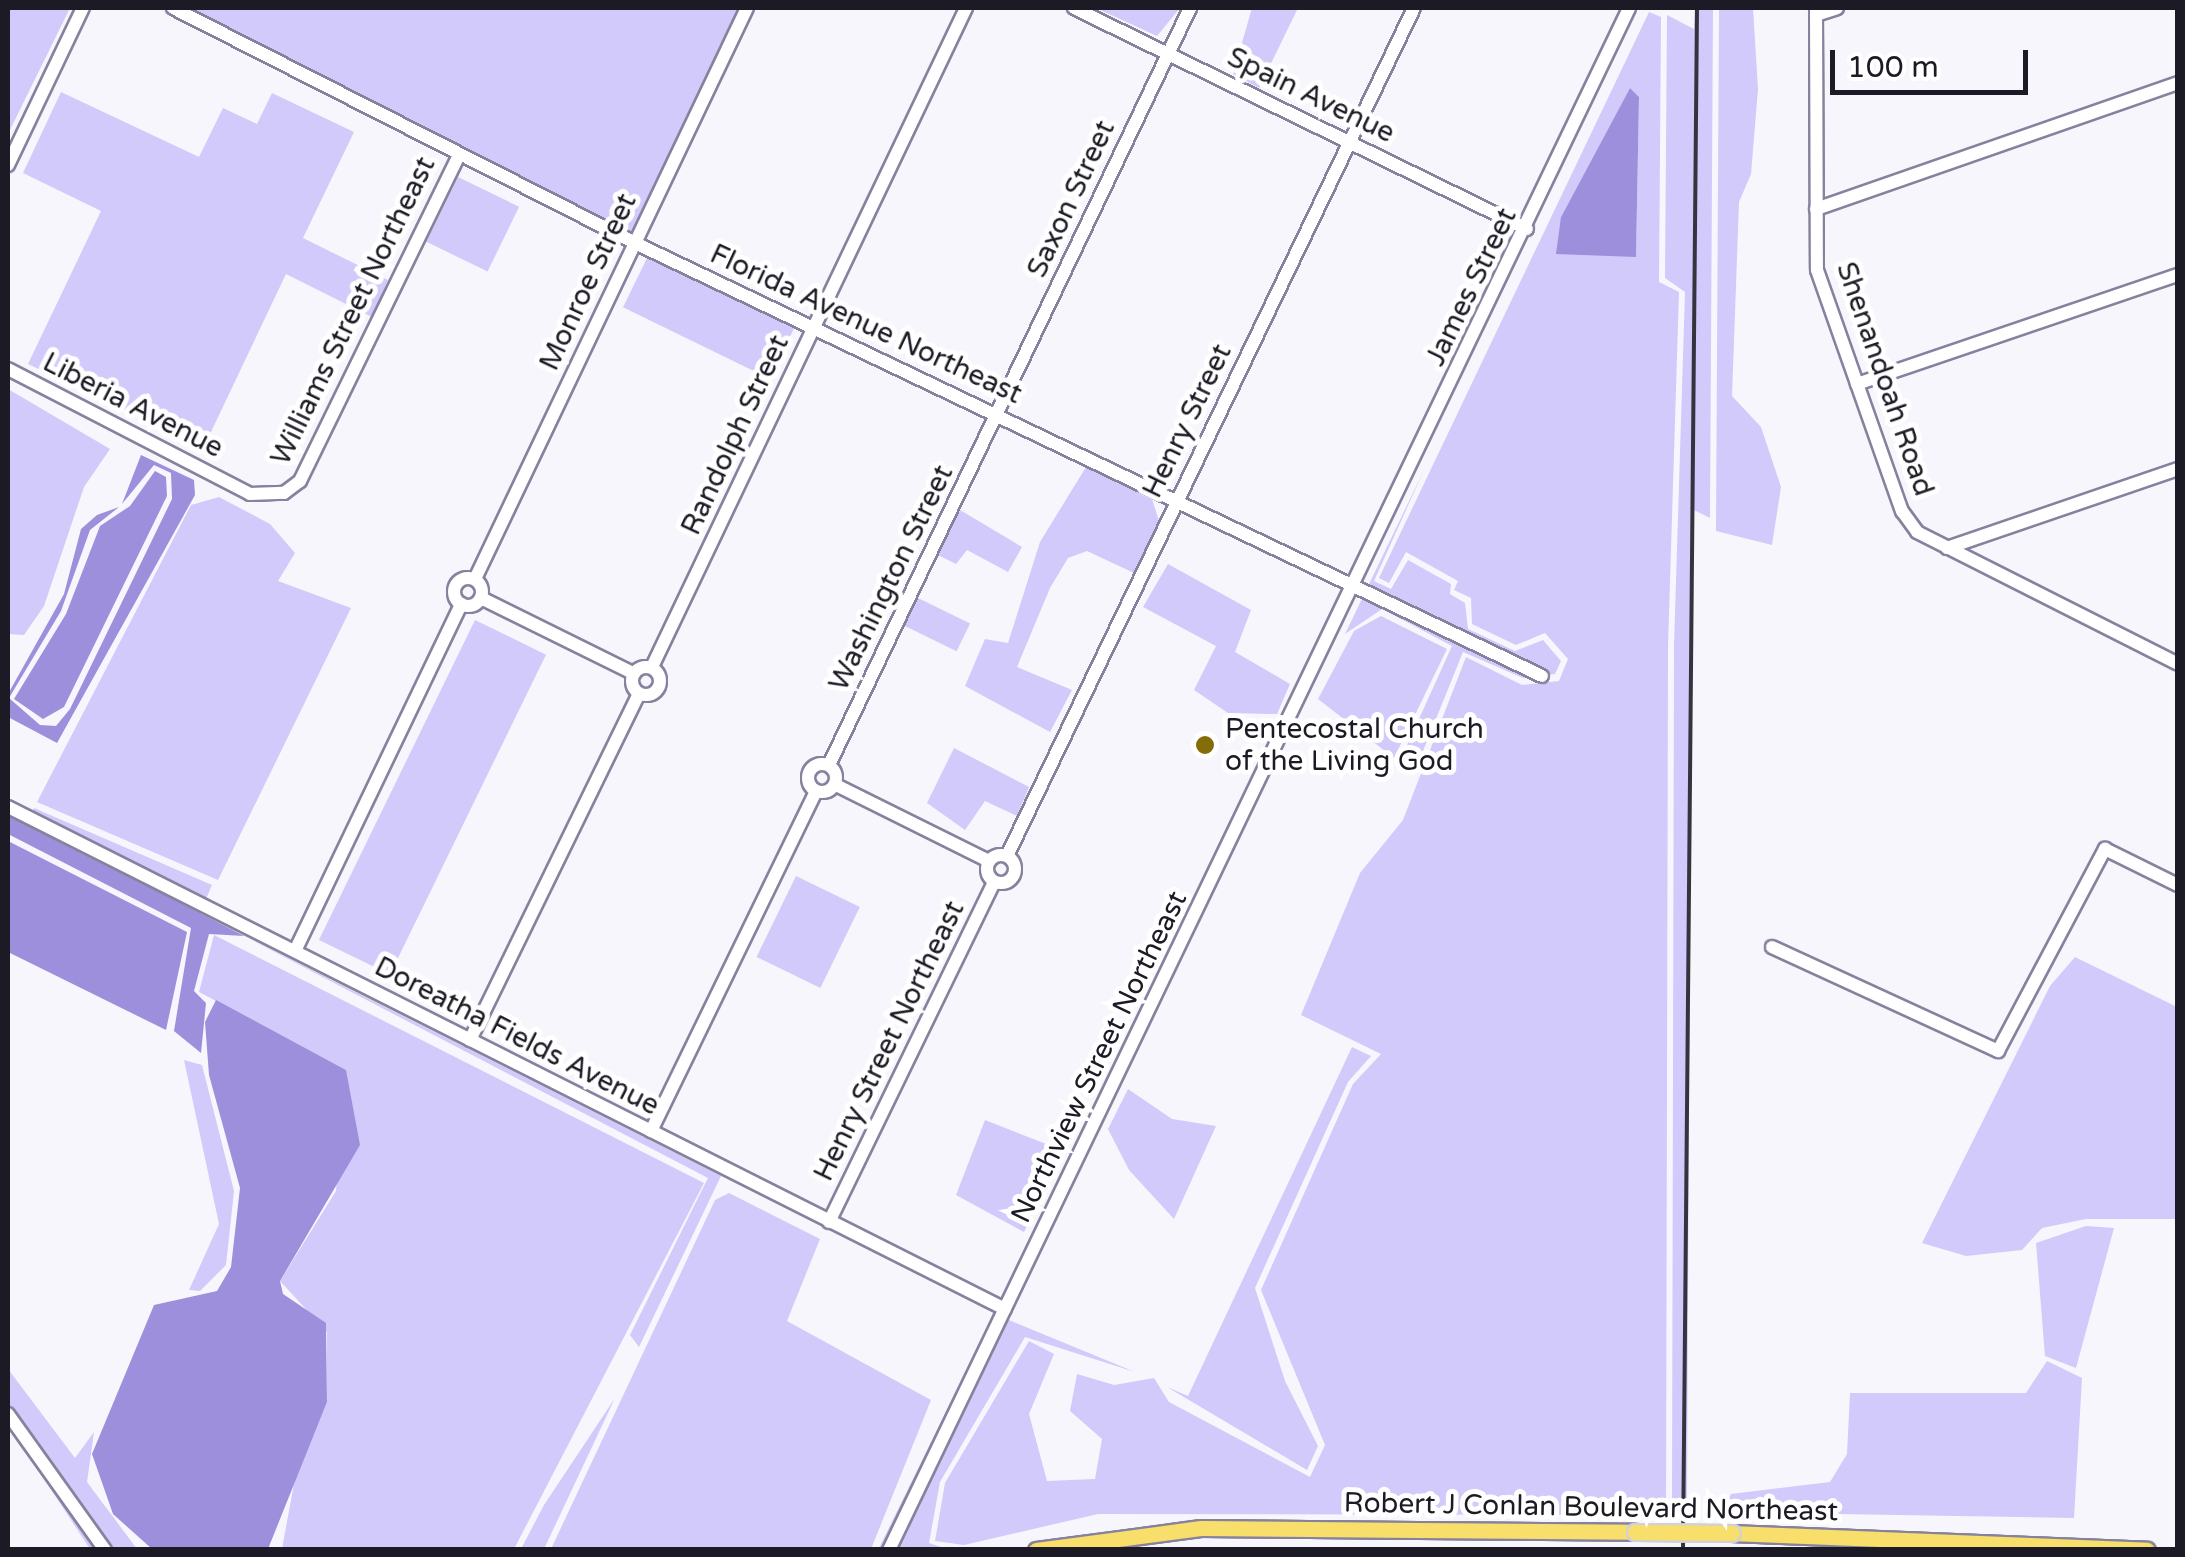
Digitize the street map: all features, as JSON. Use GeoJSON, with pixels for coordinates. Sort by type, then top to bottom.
{"type":"FeatureCollection","features":[{"type":"Feature","properties":{"kind":"main road","name":"Robert J Conlan Boulevard Northeast"},"geometry":{"type":"LineString","coordinates":[[1036,1550],[1201,1528],[1732,1533],[2147,1550]]}},
{"type":"Feature","properties":{"kind":"street"},"geometry":{"type":"LineString","coordinates":[[8,164],[83,8]]}},
{"type":"Feature","properties":{"kind":"street","name":"Florida Avenue Northeast"},"geometry":{"type":"LineString","coordinates":[[173,8],[635,243],[816,324],[1176,502],[1542,676]]}},
{"type":"Feature","properties":{"kind":"street","name":"Monroe Street"},"geometry":{"type":"LineString","coordinates":[[461,604],[456,583],[475,579],[747,8]]}},
{"type":"Feature","properties":{"kind":"street","name":"Randolph Street"},"geometry":{"type":"LineString","coordinates":[[639,694],[659,687],[652,668],[966,8]]}},
{"type":"Feature","properties":{"kind":"street","name":"Spain Avenue"},"geometry":{"type":"LineString","coordinates":[[1074,8],[1527,229]]}},
{"type":"Feature","properties":{"kind":"street","name":"Saxon Street"},"geometry":{"type":"LineString","coordinates":[[998,413],[1190,8]]}},
{"type":"Feature","properties":{"kind":"street","name":"Henry Street"},"geometry":{"type":"LineString","coordinates":[[994,882],[1014,876],[1007,856],[1414,8]]}},
{"type":"Feature","properties":{"kind":"street","name":"James Street"},"geometry":{"type":"LineString","coordinates":[[1356,586],[1629,8]]}},
{"type":"Feature","properties":{"kind":"street"},"geometry":{"type":"LineString","coordinates":[[1816,11],[1837,8]]}},
{"type":"Feature","properties":{"kind":"street","name":"Shenandoah Road"},"geometry":{"type":"LineString","coordinates":[[1816,11],[1817,270],[1902,511],[1947,548],[2178,664]]}},
{"type":"Feature","properties":{"kind":"street"},"geometry":{"type":"LineString","coordinates":[[1816,209],[2178,83]]}},
{"type":"Feature","properties":{"kind":"street","name":"Williams Street Northeast"},"geometry":{"type":"LineString","coordinates":[[292,489],[458,155]]}},
{"type":"Feature","properties":{"kind":"street"},"geometry":{"type":"LineString","coordinates":[[1856,384],[2178,275]]}},
{"type":"Feature","properties":{"kind":"street","name":"Liberia Avenue"},"geometry":{"type":"LineString","coordinates":[[8,369],[250,494],[292,489]]}},
{"type":"Feature","properties":{"kind":"street","name":"Washington Street"},"geometry":{"type":"LineString","coordinates":[[816,791],[810,770],[829,765],[998,413]]}},
{"type":"Feature","properties":{"kind":"street"},"geometry":{"type":"LineString","coordinates":[[1947,548],[2178,469]]}},
{"type":"Feature","properties":{"kind":"street"},"geometry":{"type":"LineString","coordinates":[[475,579],[481,598]]}},
{"type":"Feature","properties":{"kind":"street","name":"Northview Street Northeast"},"geometry":{"type":"LineString","coordinates":[[889,1550],[1356,586]]}},
{"type":"Feature","properties":{"kind":"street"},"geometry":{"type":"LineString","coordinates":[[295,951],[461,604],[481,598],[634,674],[652,668]]}},
{"type":"Feature","properties":{"kind":"street"},"geometry":{"type":"LineString","coordinates":[[470,1040],[639,694],[634,674]]}},
{"type":"Feature","properties":{"kind":"street"},"geometry":{"type":"LineString","coordinates":[[829,765],[836,785]]}},
{"type":"Feature","properties":{"kind":"street"},"geometry":{"type":"LineString","coordinates":[[651,1132],[816,791],[836,785],[989,861],[1007,856]]}},
{"type":"Feature","properties":{"kind":"street","name":"Doreatha Fields Avenue"},"geometry":{"type":"LineString","coordinates":[[8,806],[1005,1309]]}},
{"type":"Feature","properties":{"kind":"street"},"geometry":{"type":"LineString","coordinates":[[1772,947],[1998,1050],[2105,850],[2178,885]]}},
{"type":"Feature","properties":{"kind":"street"},"geometry":{"type":"LineString","coordinates":[[989,861],[994,882]]}},
{"type":"Feature","properties":{"kind":"street","name":"Henry Street Northeast"},"geometry":{"type":"LineString","coordinates":[[829,1222],[994,882]]}},
{"type":"Feature","properties":{"kind":"street"},"geometry":{"type":"LineString","coordinates":[[8,1414],[105,1550]]}},
{"type":"Feature","properties":{"kind":"shaded area"},"geometry":{"type":"Polygon","coordinates":[[[8,8],[70,8],[8,134],[8,8]]]}},
{"type":"Feature","properties":{"kind":"shaded area"},"geometry":{"type":"Polygon","coordinates":[[[173,8],[747,8],[635,243],[173,8]]]}},
{"type":"Feature","properties":{"kind":"shaded area"},"geometry":{"type":"Polygon","coordinates":[[[1096,8],[1180,8],[1157,36],[1096,8]]]}},
{"type":"Feature","properties":{"kind":"shaded area"},"geometry":{"type":"Polygon","coordinates":[[[1252,8],[1298,8],[1259,88],[1233,74],[1252,8]]]}},
{"type":"Feature","properties":{"kind":"shaded area"},"geometry":{"type":"Polygon","coordinates":[[[1695,8],[1713,8],[1710,518],[1692,509],[1687,1500],[1672,1499],[1674,645],[1685,292],[1665,278],[1667,15],[1694,29],[1695,8]]]}},
{"type":"Feature","properties":{"kind":"shaded area"},"geometry":{"type":"Polygon","coordinates":[[[1719,8],[1753,8],[1758,89],[1751,174],[1739,202],[1732,396],[1761,427],[1781,487],[1772,545],[1716,531],[1719,8]]]}},
{"type":"Feature","properties":{"kind":"shaded area"},"geometry":{"type":"Polygon","coordinates":[[[1649,12],[1661,17],[1659,282],[1679,292],[1668,646],[1666,1515],[1098,1514],[964,1545],[935,1541],[945,1483],[1029,1341],[1054,1354],[1029,1414],[1047,1481],[1095,1479],[1102,1439],[1070,1411],[1077,1374],[1114,1385],[1154,1378],[1169,1402],[1310,1477],[1325,1445],[1261,1290],[1353,1084],[1381,1054],[1301,1015],[1360,873],[1403,820],[1466,657],[1522,685],[1559,681],[1568,659],[1545,633],[1516,645],[1472,624],[1471,598],[1454,590],[1458,581],[1406,552],[1389,583],[1379,578],[1649,12]],[[1630,88],[1561,217],[1561,242],[1636,257],[1639,97],[1630,88]]]}},
{"type":"Feature","properties":{"kind":"shaded area"},"geometry":{"type":"Polygon","coordinates":[[[1630,88],[1639,97],[1636,257],[1556,254],[1561,217],[1630,88]]]}},
{"type":"Feature","properties":{"kind":"shaded area"},"geometry":{"type":"Polygon","coordinates":[[[61,92],[199,157],[223,108],[257,124],[272,93],[354,132],[303,238],[388,280],[372,317],[286,274],[210,434],[158,409],[131,413],[28,364],[101,211],[23,173],[61,92]]]}},
{"type":"Feature","properties":{"kind":"shaded area"},"geometry":{"type":"Polygon","coordinates":[[[458,177],[519,207],[488,272],[426,242],[458,177]]]}},
{"type":"Feature","properties":{"kind":"shaded area"},"geometry":{"type":"Polygon","coordinates":[[[648,256],[795,327],[770,379],[623,307],[648,256]]]}},
{"type":"Feature","properties":{"kind":"shaded area"},"geometry":{"type":"Polygon","coordinates":[[[8,389],[110,449],[84,487],[44,606],[24,635],[8,634],[8,389]]]}},
{"type":"Feature","properties":{"kind":"shaded area"},"geometry":{"type":"Polygon","coordinates":[[[141,455],[194,480],[195,495],[57,743],[8,717],[8,694],[64,594],[81,529],[97,515],[119,507],[90,530],[61,611],[9,698],[40,725],[56,726],[70,709],[172,499],[171,473],[154,465],[122,504],[141,455]]]}},
{"type":"Feature","properties":{"kind":"shaded area"},"geometry":{"type":"Polygon","coordinates":[[[1086,467],[1152,499],[1159,521],[1134,573],[1087,551],[1068,558],[1050,588],[1017,667],[1072,690],[1050,732],[965,686],[985,639],[1008,643],[1040,542],[1086,467]]]}},
{"type":"Feature","properties":{"kind":"shaded area"},"geometry":{"type":"Polygon","coordinates":[[[1425,468],[1374,581],[1391,589],[1408,560],[1451,584],[1450,594],[1465,603],[1468,629],[1515,651],[1543,640],[1561,661],[1555,674],[1523,678],[1463,652],[1423,751],[1404,752],[1452,646],[1382,609],[1345,634],[1425,468]]]}},
{"type":"Feature","properties":{"kind":"shaded area"},"geometry":{"type":"Polygon","coordinates":[[[155,471],[166,477],[167,496],[64,707],[43,719],[14,699],[66,614],[100,526],[130,506],[155,471]]]}},
{"type":"Feature","properties":{"kind":"shaded area"},"geometry":{"type":"Polygon","coordinates":[[[219,497],[270,524],[295,553],[278,581],[351,608],[218,880],[37,802],[191,505],[219,497]]]}},
{"type":"Feature","properties":{"kind":"shaded area"},"geometry":{"type":"Polygon","coordinates":[[[960,510],[1022,547],[1008,572],[967,550],[956,564],[938,555],[960,510]]]}},
{"type":"Feature","properties":{"kind":"shaded area"},"geometry":{"type":"Polygon","coordinates":[[[1168,564],[1251,610],[1235,652],[1290,684],[1277,714],[1228,713],[1194,690],[1216,646],[1143,607],[1168,564]]]}},
{"type":"Feature","properties":{"kind":"shaded area"},"geometry":{"type":"Polygon","coordinates":[[[918,598],[970,623],[957,651],[904,626],[918,598]]]}},
{"type":"Feature","properties":{"kind":"shaded area"},"geometry":{"type":"Polygon","coordinates":[[[1381,616],[1447,649],[1394,758],[1318,699],[1354,631],[1381,616]]]}},
{"type":"Feature","properties":{"kind":"shaded area"},"geometry":{"type":"Polygon","coordinates":[[[475,620],[546,655],[390,975],[319,940],[475,620]]]}},
{"type":"Feature","properties":{"kind":"shaded area"},"geometry":{"type":"Polygon","coordinates":[[[954,748],[1029,787],[1017,816],[985,801],[965,830],[927,803],[954,748]]]}},
{"type":"Feature","properties":{"kind":"shaded area"},"geometry":{"type":"Polygon","coordinates":[[[34,808],[212,885],[200,913],[27,823],[34,808]]]}},
{"type":"Feature","properties":{"kind":"shaded area"},"geometry":{"type":"Polygon","coordinates":[[[8,813],[244,936],[209,934],[194,991],[206,1003],[201,1053],[174,1031],[191,928],[8,834],[8,813]]]}},
{"type":"Feature","properties":{"kind":"shaded area"},"geometry":{"type":"Polygon","coordinates":[[[8,841],[187,932],[166,1030],[8,952],[8,841]]]}},
{"type":"Feature","properties":{"kind":"shaded area"},"geometry":{"type":"Polygon","coordinates":[[[796,876],[860,907],[820,988],[757,957],[796,876]]]}},
{"type":"Feature","properties":{"kind":"shaded area"},"geometry":{"type":"Polygon","coordinates":[[[214,935],[704,1183],[514,1549],[282,1549],[295,1478],[327,1402],[327,1332],[280,1281],[336,1191],[346,1070],[199,992],[214,935]]]}},
{"type":"Feature","properties":{"kind":"shaded area"},"geometry":{"type":"Polygon","coordinates":[[[244,936],[721,1176],[639,1347],[630,1335],[708,1178],[244,936]]]}},
{"type":"Feature","properties":{"kind":"shaded area"},"geometry":{"type":"Polygon","coordinates":[[[2075,957],[2177,1007],[2177,1219],[2086,1219],[2042,1228],[2022,1250],[1966,1256],[1922,1243],[2050,986],[2075,957]]]}},
{"type":"Feature","properties":{"kind":"shaded area"},"geometry":{"type":"Polygon","coordinates":[[[216,1000],[346,1070],[360,1145],[280,1281],[283,1294],[326,1323],[327,1402],[268,1549],[152,1549],[113,1514],[92,1454],[154,1305],[217,1291],[231,1267],[240,1188],[209,1075],[205,1022],[216,1000]]]}},
{"type":"Feature","properties":{"kind":"shaded area"},"geometry":{"type":"Polygon","coordinates":[[[1352,1047],[1371,1056],[1348,1082],[1255,1288],[1285,1381],[1318,1446],[1307,1470],[1167,1387],[1188,1396],[1352,1047]]]}},
{"type":"Feature","properties":{"kind":"shaded area"},"geometry":{"type":"Polygon","coordinates":[[[184,1060],[202,1065],[234,1191],[226,1265],[200,1291],[189,1290],[219,1224],[184,1060]]]}},
{"type":"Feature","properties":{"kind":"shaded area"},"geometry":{"type":"Polygon","coordinates":[[[1128,1089],[1172,1119],[1216,1126],[1174,1219],[1129,1170],[1108,1129],[1128,1089]]]}},
{"type":"Feature","properties":{"kind":"shaded area"},"geometry":{"type":"Polygon","coordinates":[[[985,1120],[1064,1151],[1024,1232],[956,1195],[985,1120]]]}},
{"type":"Feature","properties":{"kind":"shaded area"},"geometry":{"type":"Polygon","coordinates":[[[729,1193],[820,1239],[787,1321],[931,1400],[871,1549],[551,1549],[715,1200],[729,1193]]]}},
{"type":"Feature","properties":{"kind":"shaded area"},"geometry":{"type":"Polygon","coordinates":[[[2086,1226],[2114,1228],[2076,1368],[2045,1356],[2036,1243],[2086,1226]]]}},
{"type":"Feature","properties":{"kind":"shaded area"},"geometry":{"type":"Polygon","coordinates":[[[994,1314],[1135,1372],[1025,1337],[940,1482],[929,1543],[947,1549],[878,1550],[994,1314]]]}},
{"type":"Feature","properties":{"kind":"shaded area"},"geometry":{"type":"Polygon","coordinates":[[[2047,1361],[2082,1378],[2074,1518],[1722,1512],[1731,1494],[1830,1482],[1847,1454],[1850,1393],[2026,1393],[2047,1361]]]}},
{"type":"Feature","properties":{"kind":"shaded area"},"geometry":{"type":"Polygon","coordinates":[[[8,1369],[75,1458],[94,1432],[87,1482],[137,1549],[90,1549],[8,1424],[8,1369]]]}},
{"type":"Feature","properties":{"kind":"shaded area"},"geometry":{"type":"Polygon","coordinates":[[[615,1398],[544,1549],[521,1549],[544,1505],[615,1398]]]}},
{"type":"Feature","properties":{"kind":"railway"},"geometry":{"type":"LineString","coordinates":[[1683,1550],[1697,8]]}},
{"type":"Feature","properties":{"kind":"place","name":"Pentecostal Church of the Living God"},"geometry":{"type":"Point","coordinates":[1205,745]}}]}
